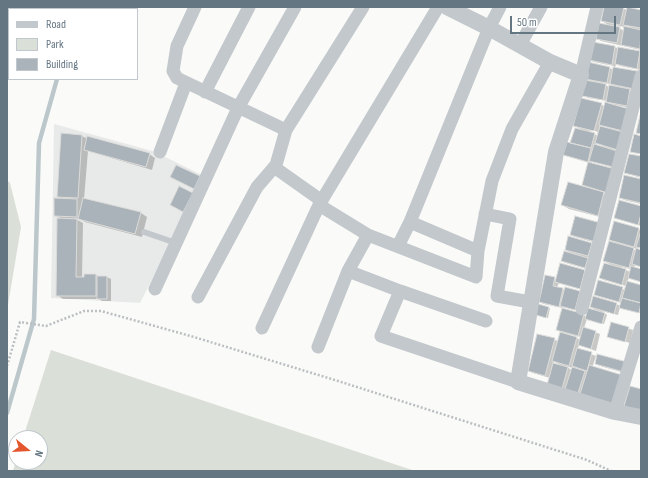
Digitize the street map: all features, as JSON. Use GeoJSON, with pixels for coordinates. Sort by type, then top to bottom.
{"type":"FeatureCollection","features":[{"type":"Feature","properties":{"kind":"street"},"geometry":{"type":"LineString","coordinates":[[195,7],[177,46],[173,71],[177,78],[286,130]]}},
{"type":"Feature","properties":{"kind":"street"},"geometry":{"type":"LineString","coordinates":[[205,92],[248,7]]}},
{"type":"Feature","properties":{"kind":"street"},"geometry":{"type":"LineString","coordinates":[[155,289],[238,108],[295,7]]}},
{"type":"Feature","properties":{"kind":"street"},"geometry":{"type":"LineString","coordinates":[[198,297],[257,187],[276,165],[286,130],[362,7]]}},
{"type":"Feature","properties":{"kind":"street"},"geometry":{"type":"LineString","coordinates":[[262,328],[321,203],[438,7]]}},
{"type":"Feature","properties":{"kind":"street"},"geometry":{"type":"LineString","coordinates":[[447,7],[489,28],[550,62],[581,75]]}},
{"type":"Feature","properties":{"kind":"street"},"geometry":{"type":"LineString","coordinates":[[398,246],[410,222],[489,28],[500,7]]}},
{"type":"Feature","properties":{"kind":"street"},"geometry":{"type":"LineString","coordinates":[[520,45],[541,7]]}},
{"type":"Feature","properties":{"kind":"street"},"geometry":{"type":"LineString","coordinates":[[518,382],[530,302],[556,152],[581,75],[597,7]]}},
{"type":"Feature","properties":{"kind":"street"},"geometry":{"type":"LineString","coordinates":[[274,167],[321,203],[368,235],[476,277],[478,251],[492,181],[512,129],[550,62]]}},
{"type":"Feature","properties":{"kind":"street"},"geometry":{"type":"LineString","coordinates":[[582,309],[641,76]]}},
{"type":"Feature","properties":{"kind":"street"},"geometry":{"type":"LineString","coordinates":[[160,152],[186,83]]}},
{"type":"Feature","properties":{"kind":"street"},"geometry":{"type":"LineString","coordinates":[[485,214],[510,219],[497,296],[530,302]]}},
{"type":"Feature","properties":{"kind":"street"},"geometry":{"type":"LineString","coordinates":[[410,222],[478,251]]}},
{"type":"Feature","properties":{"kind":"street"},"geometry":{"type":"LineString","coordinates":[[318,347],[348,271],[368,235]]}},
{"type":"Feature","properties":{"kind":"street"},"geometry":{"type":"LineString","coordinates":[[348,271],[486,321]]}},
{"type":"Feature","properties":{"kind":"street"},"geometry":{"type":"LineString","coordinates":[[400,291],[380,336],[518,382],[615,412],[641,417]]}},
{"type":"Feature","properties":{"kind":"street"},"geometry":{"type":"LineString","coordinates":[[615,412],[641,327]]}},
{"type":"Feature","properties":{"kind":"lane"},"geometry":{"type":"LineString","coordinates":[[144,232],[176,243]]}},
{"type":"Feature","properties":{"kind":"path"},"geometry":{"type":"LineString","coordinates":[[7,366],[20,322],[46,326],[84,311],[101,311],[194,337],[338,381],[587,460],[611,471]]}},
{"type":"Feature","properties":{"kind":"shaded area"},"geometry":{"type":"Polygon","coordinates":[[[54,124],[153,151],[202,175],[184,216],[140,303],[51,298],[54,124]]]}},
{"type":"Feature","properties":{"kind":"green space"},"geometry":{"type":"Polygon","coordinates":[[[7,180],[10,183],[21,227],[7,311],[7,180]]]}},
{"type":"Feature","properties":{"kind":"green space"},"geometry":{"type":"Polygon","coordinates":[[[51,350],[415,471],[13,471],[48,470],[48,430],[26,430],[51,350]]]}},
{"type":"Feature","properties":{"kind":"building"},"geometry":{"type":"Polygon","coordinates":[[[604,7],[624,7],[620,25],[601,21],[604,7]]]}},
{"type":"Feature","properties":{"kind":"building"},"geometry":{"type":"Polygon","coordinates":[[[627,7],[641,10],[641,28],[623,25],[627,7]]]}},
{"type":"Feature","properties":{"kind":"building"},"geometry":{"type":"Polygon","coordinates":[[[599,23],[620,27],[617,43],[596,39],[599,23]]]}},
{"type":"Feature","properties":{"kind":"building"},"geometry":{"type":"Polygon","coordinates":[[[624,26],[641,30],[640,49],[621,45],[624,26]]]}},
{"type":"Feature","properties":{"kind":"building"},"geometry":{"type":"Polygon","coordinates":[[[593,42],[615,46],[612,65],[589,60],[593,42]]]}},
{"type":"Feature","properties":{"kind":"building"},"geometry":{"type":"Polygon","coordinates":[[[618,47],[640,51],[637,69],[615,64],[618,47]]]}},
{"type":"Feature","properties":{"kind":"building"},"geometry":{"type":"Polygon","coordinates":[[[588,62],[610,67],[607,83],[585,79],[588,62]]]}},
{"type":"Feature","properties":{"kind":"building"},"geometry":{"type":"Polygon","coordinates":[[[613,67],[637,71],[634,89],[610,84],[613,67]]]}},
{"type":"Feature","properties":{"kind":"building"},"geometry":{"type":"Polygon","coordinates":[[[585,80],[606,84],[603,100],[582,96],[585,80]]]}},
{"type":"Feature","properties":{"kind":"building"},"geometry":{"type":"Polygon","coordinates":[[[609,85],[630,89],[627,106],[606,102],[609,85]]]}},
{"type":"Feature","properties":{"kind":"building"},"geometry":{"type":"Polygon","coordinates":[[[581,98],[602,103],[594,131],[573,126],[581,98]]]}},
{"type":"Feature","properties":{"kind":"building"},"geometry":{"type":"Polygon","coordinates":[[[605,102],[629,109],[623,131],[599,125],[605,102]]]}},
{"type":"Feature","properties":{"kind":"building"},"geometry":{"type":"Polygon","coordinates":[[[641,111],[641,134],[636,133],[641,111]]]}},
{"type":"Feature","properties":{"kind":"building"},"geometry":{"type":"Polygon","coordinates":[[[600,126],[623,132],[618,150],[595,143],[600,126]]]}},
{"type":"Feature","properties":{"kind":"building"},"geometry":{"type":"Polygon","coordinates":[[[575,128],[595,133],[591,148],[570,143],[575,128]]]}},
{"type":"Feature","properties":{"kind":"building"},"geometry":{"type":"Polygon","coordinates":[[[61,133],[82,135],[78,198],[57,197],[61,133]]]}},
{"type":"Feature","properties":{"kind":"building"},"geometry":{"type":"Polygon","coordinates":[[[634,134],[641,136],[641,154],[630,152],[634,134]]]}},
{"type":"Feature","properties":{"kind":"building"},"geometry":{"type":"Polygon","coordinates":[[[87,136],[150,153],[146,167],[84,150],[87,136]]]}},
{"type":"Feature","properties":{"kind":"building"},"geometry":{"type":"Polygon","coordinates":[[[567,142],[591,148],[588,162],[563,155],[567,142]]]}},
{"type":"Feature","properties":{"kind":"building"},"geometry":{"type":"Polygon","coordinates":[[[594,144],[617,151],[613,167],[589,161],[594,144]]]}},
{"type":"Feature","properties":{"kind":"building"},"geometry":{"type":"Polygon","coordinates":[[[629,154],[641,156],[641,177],[624,173],[629,154]]]}},
{"type":"Feature","properties":{"kind":"building"},"geometry":{"type":"Polygon","coordinates":[[[588,162],[615,169],[608,193],[582,185],[588,162]]]}},
{"type":"Feature","properties":{"kind":"building"},"geometry":{"type":"Polygon","coordinates":[[[176,165],[200,176],[194,189],[170,177],[176,165]]]}},
{"type":"Feature","properties":{"kind":"building"},"geometry":{"type":"Polygon","coordinates":[[[624,175],[641,179],[641,203],[619,198],[624,175]]]}},
{"type":"Feature","properties":{"kind":"building"},"geometry":{"type":"Polygon","coordinates":[[[568,182],[604,192],[598,216],[561,205],[568,182]]]}},
{"type":"Feature","properties":{"kind":"building"},"geometry":{"type":"Polygon","coordinates":[[[179,186],[193,193],[183,212],[170,205],[179,186]]]}},
{"type":"Feature","properties":{"kind":"building"},"geometry":{"type":"Polygon","coordinates":[[[54,198],[77,199],[77,217],[54,216],[54,198]]]}},
{"type":"Feature","properties":{"kind":"building"},"geometry":{"type":"Polygon","coordinates":[[[83,198],[141,212],[135,234],[78,219],[83,198]]]}},
{"type":"Feature","properties":{"kind":"building"},"geometry":{"type":"Polygon","coordinates":[[[619,200],[641,206],[641,214],[638,225],[614,218],[619,200]]]}},
{"type":"Feature","properties":{"kind":"building"},"geometry":{"type":"Polygon","coordinates":[[[575,216],[601,223],[596,242],[570,235],[575,216]]]}},
{"type":"Feature","properties":{"kind":"building"},"geometry":{"type":"Polygon","coordinates":[[[57,218],[77,219],[76,277],[84,277],[84,274],[96,274],[96,296],[56,296],[57,218]]]}},
{"type":"Feature","properties":{"kind":"building"},"geometry":{"type":"Polygon","coordinates":[[[614,221],[639,228],[634,247],[609,240],[614,221]]]}},
{"type":"Feature","properties":{"kind":"building"},"geometry":{"type":"Polygon","coordinates":[[[641,231],[641,248],[636,247],[641,231]]]}},
{"type":"Feature","properties":{"kind":"building"},"geometry":{"type":"Polygon","coordinates":[[[568,236],[592,243],[588,256],[565,250],[568,236]]]}},
{"type":"Feature","properties":{"kind":"building"},"geometry":{"type":"Polygon","coordinates":[[[609,241],[634,248],[629,268],[603,261],[609,241]]]}},
{"type":"Feature","properties":{"kind":"building"},"geometry":{"type":"Polygon","coordinates":[[[636,248],[641,250],[641,267],[632,264],[636,248]]]}},
{"type":"Feature","properties":{"kind":"building"},"geometry":{"type":"Polygon","coordinates":[[[564,251],[588,258],[585,268],[561,261],[564,251]]]}},
{"type":"Feature","properties":{"kind":"building"},"geometry":{"type":"Polygon","coordinates":[[[560,263],[585,270],[580,289],[555,282],[560,263]]]}},
{"type":"Feature","properties":{"kind":"building"},"geometry":{"type":"Polygon","coordinates":[[[604,263],[626,269],[622,285],[599,278],[604,263]]]}},
{"type":"Feature","properties":{"kind":"building"},"geometry":{"type":"Polygon","coordinates":[[[631,266],[641,269],[641,282],[628,278],[631,266]]]}},
{"type":"Feature","properties":{"kind":"building"},"geometry":{"type":"Polygon","coordinates":[[[545,275],[555,277],[553,286],[563,288],[559,307],[539,302],[545,275]]]}},
{"type":"Feature","properties":{"kind":"building"},"geometry":{"type":"Polygon","coordinates":[[[97,276],[107,276],[107,299],[97,299],[97,276]]]}},
{"type":"Feature","properties":{"kind":"building"},"geometry":{"type":"Polygon","coordinates":[[[598,280],[623,287],[619,302],[594,295],[598,280]]]}},
{"type":"Feature","properties":{"kind":"building"},"geometry":{"type":"Polygon","coordinates":[[[627,281],[641,285],[641,303],[622,298],[627,281]]]}},
{"type":"Feature","properties":{"kind":"building"},"geometry":{"type":"Polygon","coordinates":[[[565,287],[580,291],[575,310],[560,306],[565,287]]]}},
{"type":"Feature","properties":{"kind":"building"},"geometry":{"type":"Polygon","coordinates":[[[593,296],[617,303],[614,314],[590,307],[593,296]]]}},
{"type":"Feature","properties":{"kind":"building"},"geometry":{"type":"Polygon","coordinates":[[[622,298],[641,303],[639,313],[619,308],[622,298]]]}},
{"type":"Feature","properties":{"kind":"building"},"geometry":{"type":"Polygon","coordinates":[[[538,304],[549,307],[546,318],[536,315],[538,304]]]}},
{"type":"Feature","properties":{"kind":"building"},"geometry":{"type":"Polygon","coordinates":[[[562,308],[584,314],[578,336],[556,330],[562,308]]]}},
{"type":"Feature","properties":{"kind":"building"},"geometry":{"type":"Polygon","coordinates":[[[588,308],[605,313],[602,324],[585,319],[588,308]]]}},
{"type":"Feature","properties":{"kind":"building"},"geometry":{"type":"Polygon","coordinates":[[[611,322],[629,327],[625,342],[607,337],[611,322]]]}},
{"type":"Feature","properties":{"kind":"building"},"geometry":{"type":"Polygon","coordinates":[[[583,327],[596,331],[591,349],[578,345],[583,327]]]}},
{"type":"Feature","properties":{"kind":"building"},"geometry":{"type":"Polygon","coordinates":[[[560,332],[577,337],[569,366],[552,361],[560,332]]]}},
{"type":"Feature","properties":{"kind":"building"},"geometry":{"type":"Polygon","coordinates":[[[537,334],[555,338],[545,376],[528,371],[537,334]]]}},
{"type":"Feature","properties":{"kind":"building"},"geometry":{"type":"Polygon","coordinates":[[[577,348],[592,352],[587,371],[572,366],[577,348]]]}},
{"type":"Feature","properties":{"kind":"building"},"geometry":{"type":"Polygon","coordinates":[[[597,354],[627,362],[624,372],[595,364],[597,354]]]}},
{"type":"Feature","properties":{"kind":"building"},"geometry":{"type":"Polygon","coordinates":[[[553,363],[568,367],[562,389],[547,385],[553,363]]]}},
{"type":"Feature","properties":{"kind":"building"},"geometry":{"type":"Polygon","coordinates":[[[589,365],[622,375],[614,404],[580,394],[589,365]]]}},
{"type":"Feature","properties":{"kind":"building"},"geometry":{"type":"Polygon","coordinates":[[[572,367],[585,371],[578,393],[565,389],[572,367]]]}},
{"type":"Feature","properties":{"kind":"building"},"geometry":{"type":"Polygon","coordinates":[[[630,386],[641,389],[641,411],[624,406],[630,386]]]}},
{"type":"Feature","properties":{"kind":"waterway"},"geometry":{"type":"LineString","coordinates":[[7,413],[34,319],[39,143],[57,80]]}}]}
